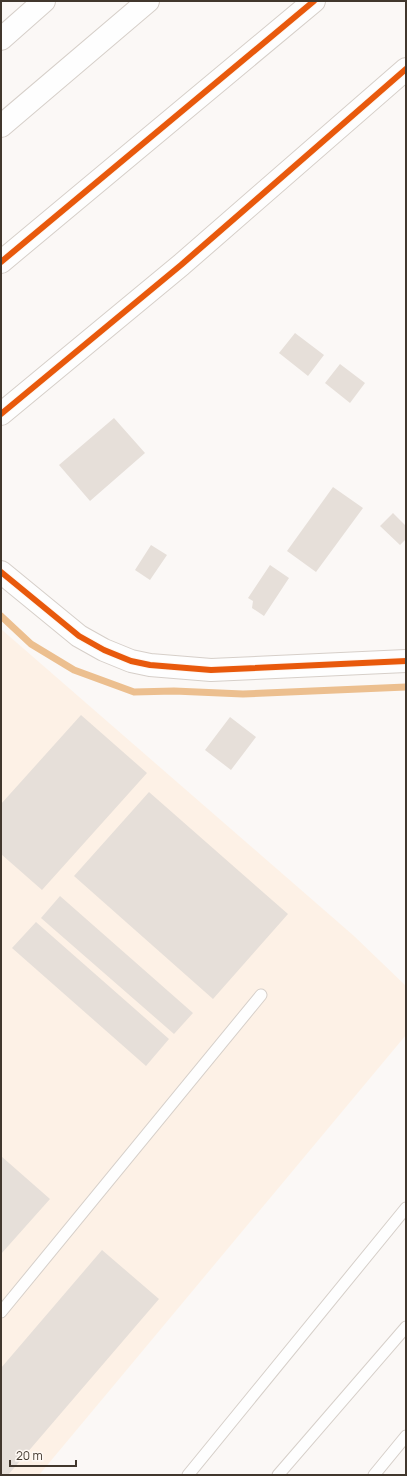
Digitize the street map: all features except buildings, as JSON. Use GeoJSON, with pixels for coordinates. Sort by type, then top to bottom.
{"type":"FeatureCollection","features":[{"type":"Feature","properties":{"kind":"street"},"geometry":{"type":"LineString","coordinates":[[1,39],[44,1]]}},
{"type":"Feature","properties":{"kind":"street"},"geometry":{"type":"LineString","coordinates":[[1,126],[148,1]]}},
{"type":"Feature","properties":{"kind":"street"},"geometry":{"type":"LineString","coordinates":[[1,262],[314,1]]}},
{"type":"Feature","properties":{"kind":"street"},"geometry":{"type":"LineString","coordinates":[[1,414],[181,265],[406,69]]}},
{"type":"Feature","properties":{"kind":"street"},"geometry":{"type":"LineString","coordinates":[[1,572],[79,636],[104,650],[131,661],[150,665],[211,670],[403,655]]}},
{"type":"Feature","properties":{"kind":"lane"},"geometry":{"type":"LineString","coordinates":[[1,1312],[261,995]]}},
{"type":"Feature","properties":{"kind":"lane"},"geometry":{"type":"LineString","coordinates":[[188,1475],[406,1208]]}},
{"type":"Feature","properties":{"kind":"lane"},"geometry":{"type":"LineString","coordinates":[[278,1475],[406,1327]]}},
{"type":"Feature","properties":{"kind":"lane"},"geometry":{"type":"LineString","coordinates":[[374,1475],[406,1436]]}},
{"type":"Feature","properties":{"kind":"shaded area"},"geometry":{"type":"Polygon","coordinates":[[[1,629],[354,936],[406,986],[406,1035],[39,1475],[1,1475],[1,629]]]}},
{"type":"Feature","properties":{"kind":"waterway"},"geometry":{"type":"LineString","coordinates":[[1,616],[31,644],[74,670],[134,692],[174,691],[243,694],[406,687]]}},
{"type":"Feature","properties":{"kind":"cycle path"},"geometry":{"type":"LineString","coordinates":[[1,262],[314,1]]}},
{"type":"Feature","properties":{"kind":"cycle path"},"geometry":{"type":"LineString","coordinates":[[1,414],[181,265],[406,69]]}},
{"type":"Feature","properties":{"kind":"cycle path"},"geometry":{"type":"LineString","coordinates":[[1,572],[79,636],[104,650],[131,661],[150,665],[211,670],[406,661]]}}]}
